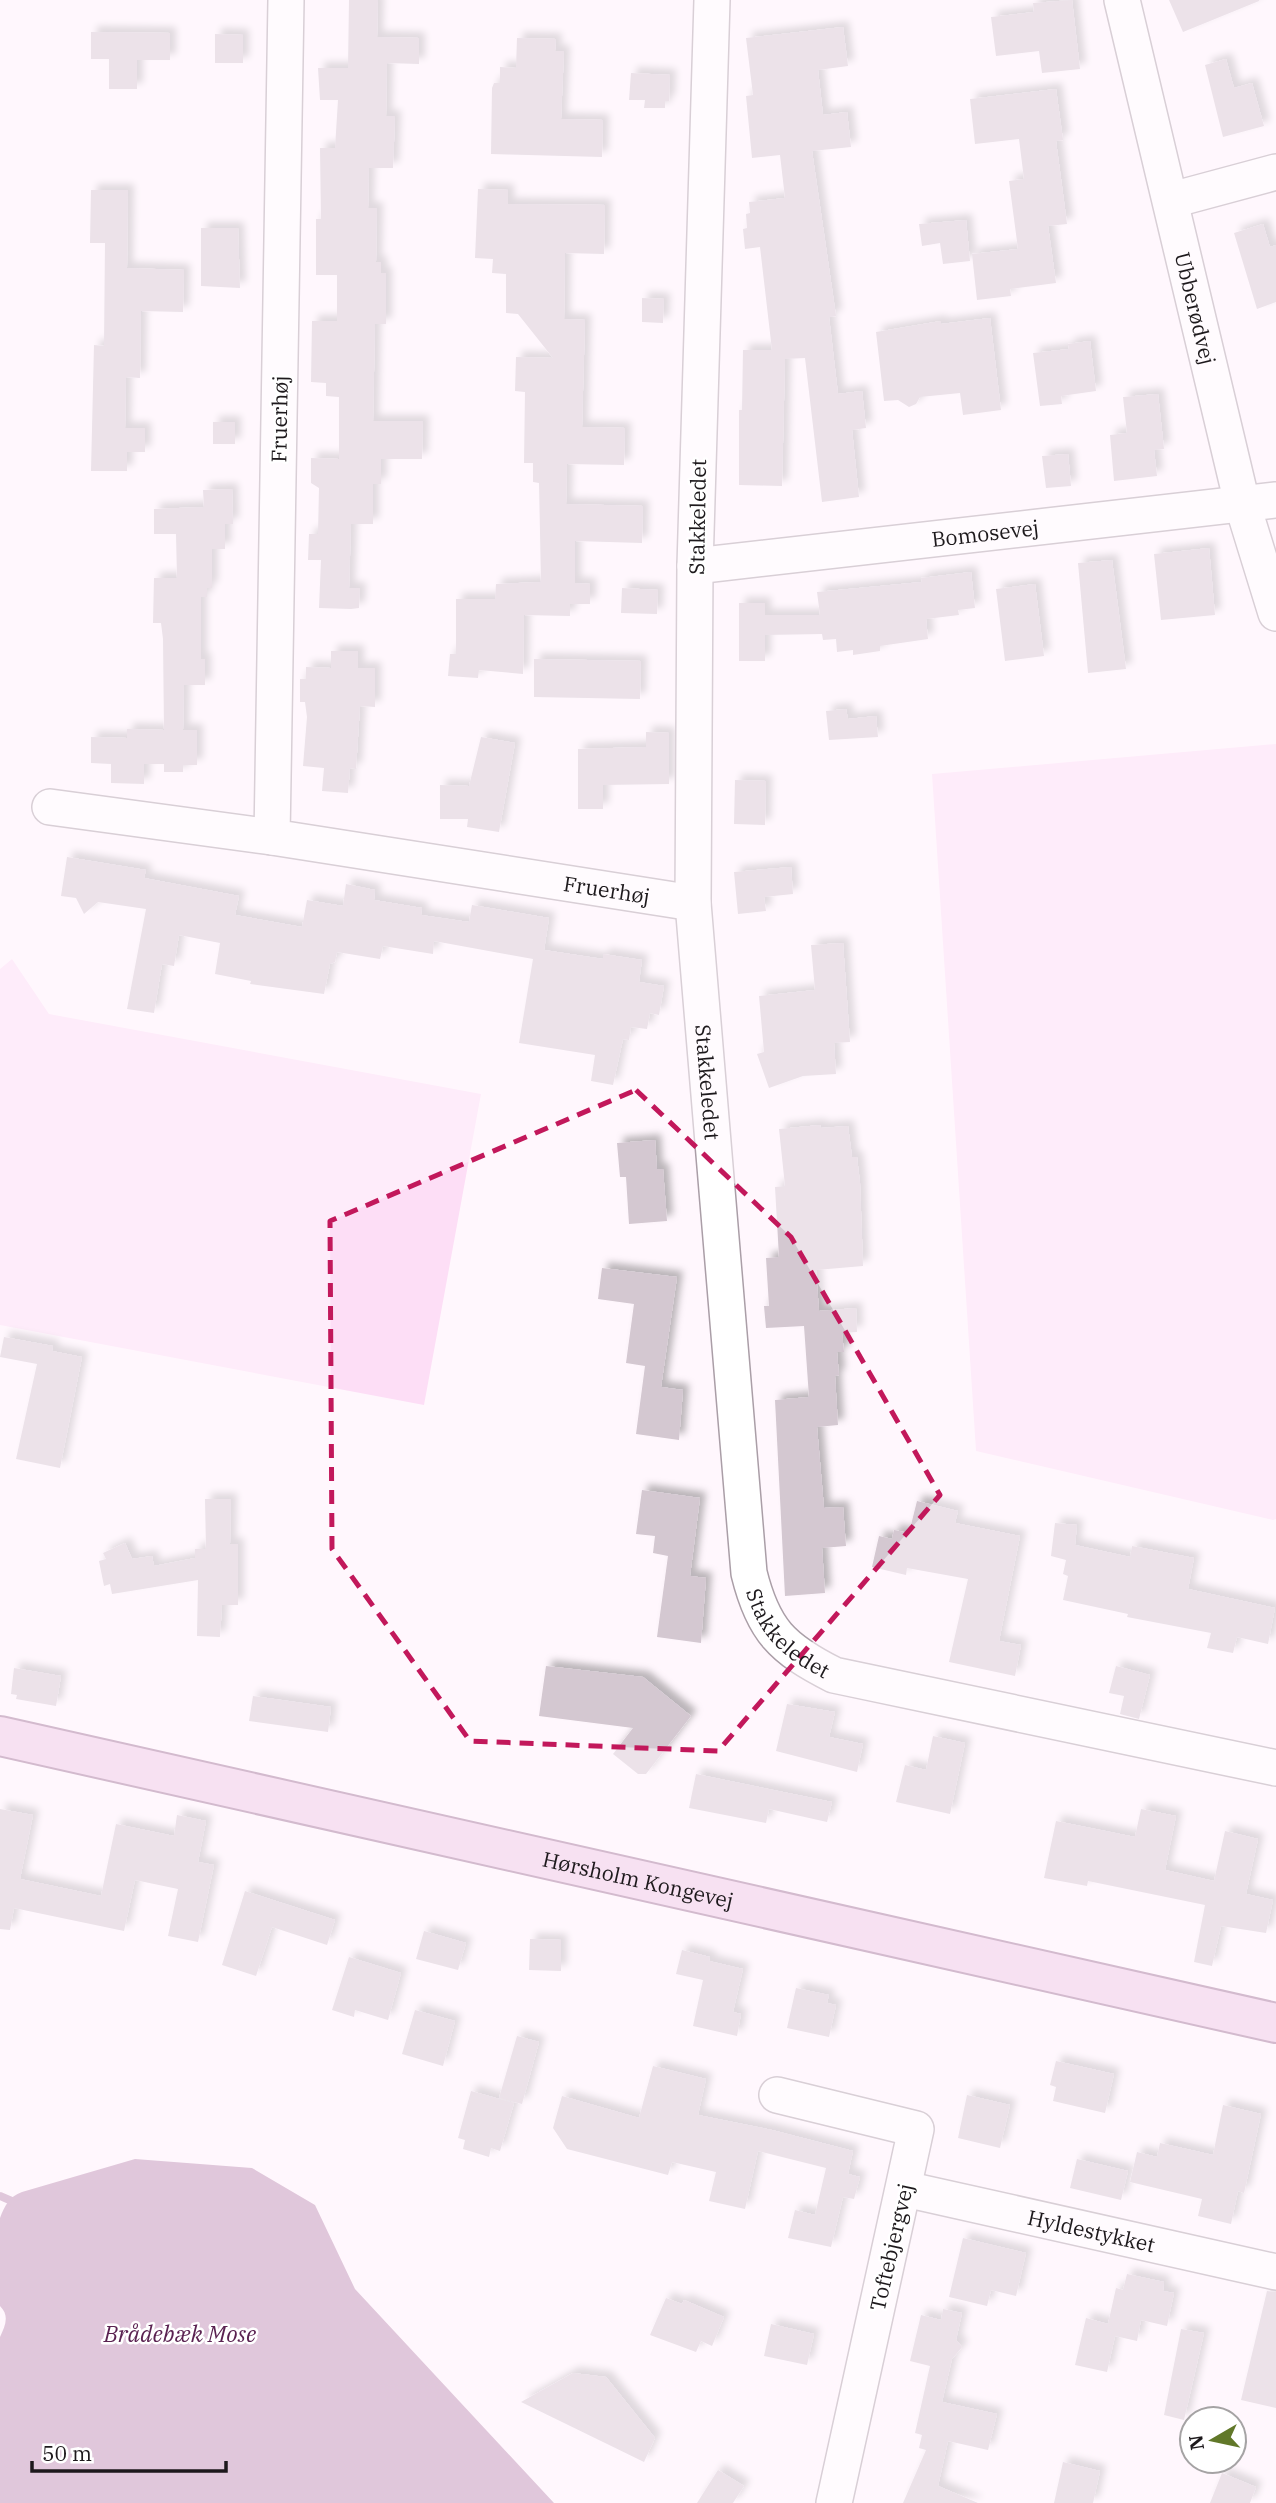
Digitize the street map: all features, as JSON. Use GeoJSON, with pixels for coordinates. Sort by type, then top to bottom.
{"type":"FeatureCollection","features":[{"type":"Feature","properties":{"kind":"main road","name":"Hørsholm Kongevej"},"geometry":{"type":"LineString","coordinates":[[0,1735],[1276,2023]]}},
{"type":"Feature","properties":{"kind":"street","name":"Fruerhøj"},"geometry":{"type":"LineString","coordinates":[[272,837],[286,0]]}},
{"type":"Feature","properties":{"kind":"street","name":"Stakkeledet"},"geometry":{"type":"LineString","coordinates":[[712,0],[695,566],[693,903],[749,1573],[756,1602],[768,1628],[797,1657],[834,1675],[1276,1768]]}},
{"type":"Feature","properties":{"kind":"street","name":"Ubberødvej"},"geometry":{"type":"LineString","coordinates":[[1122,0],[1172,200],[1259,502],[1276,613]]}},
{"type":"Feature","properties":{"kind":"street"},"geometry":{"type":"LineString","coordinates":[[1172,200],[1276,172]]}},
{"type":"Feature","properties":{"kind":"street","name":"Bomosevej"},"geometry":{"type":"LineString","coordinates":[[695,566],[1259,502]]}},
{"type":"Feature","properties":{"kind":"street","name":"Fruerhøj"},"geometry":{"type":"LineString","coordinates":[[50,807],[272,837],[693,903]]}},
{"type":"Feature","properties":{"kind":"street","name":"Toftebjergvej"},"geometry":{"type":"LineString","coordinates":[[777,2095],[916,2129],[905,2189],[834,2503]]}},
{"type":"Feature","properties":{"kind":"street","name":"Hyldestykket"},"geometry":{"type":"LineString","coordinates":[[905,2189],[1276,2272]]}},
{"type":"Feature","properties":{"kind":"highlighted area"},"geometry":{"type":"Polygon","coordinates":[[[636,1090],[791,1237],[940,1495],[718,1751],[470,1741],[332,1549],[330,1221],[636,1090]]]}},
{"type":"Feature","properties":{"kind":"shaded area"},"geometry":{"type":"Polygon","coordinates":[[[1276,744],[1276,1519],[1273,1520],[976,1451],[932,774],[1276,744]]]}},
{"type":"Feature","properties":{"kind":"shaded area"},"geometry":{"type":"Polygon","coordinates":[[[12,959],[49,1014],[481,1094],[424,1405],[0,1325],[0,969],[12,959]]]}},
{"type":"Feature","properties":{"kind":"water","name":"Brådebæk Mose"},"geometry":{"type":"Polygon","coordinates":[[[135,2159],[252,2168],[315,2205],[355,2289],[554,2503],[0,2503],[0,2337],[6,2317],[0,2306],[0,2218],[8,2202],[22,2192],[135,2159]]]}},
{"type":"Feature","properties":{"kind":"building"},"geometry":{"type":"Polygon","coordinates":[[[349,0],[378,0],[377,37],[419,38],[419,64],[387,63],[386,116],[395,116],[393,168],[369,168],[368,208],[377,208],[376,262],[381,262],[381,273],[386,273],[386,324],[375,324],[373,421],[423,421],[422,459],[381,459],[381,484],[373,484],[373,524],[351,524],[349,588],[360,588],[359,608],[351,609],[319,608],[321,560],[308,560],[309,534],[318,534],[319,488],[311,483],[311,458],[339,459],[339,397],[326,396],[326,383],[311,382],[312,321],[337,321],[337,275],[316,275],[316,219],[321,219],[320,148],[335,148],[338,100],[320,100],[318,68],[348,68],[349,0]]]}},
{"type":"Feature","properties":{"kind":"building"},"geometry":{"type":"Polygon","coordinates":[[[1072,0],[1080,69],[1042,73],[1039,51],[996,56],[991,17],[1034,12],[1033,3],[1072,0]]]}},
{"type":"Feature","properties":{"kind":"building"},"geometry":{"type":"Polygon","coordinates":[[[1169,0],[1259,0],[1259,1],[1183,32],[1169,0]]]}},
{"type":"Feature","properties":{"kind":"building"},"geometry":{"type":"Polygon","coordinates":[[[843,27],[848,66],[818,70],[823,115],[847,112],[851,147],[812,151],[836,316],[829,317],[838,394],[862,391],[866,428],[852,430],[859,497],[822,502],[805,358],[785,359],[782,486],[739,485],[739,410],[742,410],[743,350],[772,350],[760,247],[745,249],[743,229],[747,228],[749,202],[785,198],[780,155],[752,158],[746,96],[753,95],[746,38],[843,27]]]}},
{"type":"Feature","properties":{"kind":"building"},"geometry":{"type":"Polygon","coordinates":[[[91,32],[170,33],[170,60],[137,60],[137,89],[109,89],[109,59],[91,59],[91,32]]]}},
{"type":"Feature","properties":{"kind":"building"},"geometry":{"type":"Polygon","coordinates":[[[215,34],[243,35],[243,63],[215,63],[215,34]]]}},
{"type":"Feature","properties":{"kind":"building"},"geometry":{"type":"Polygon","coordinates":[[[517,38],[556,39],[555,51],[564,51],[561,119],[603,120],[602,157],[491,154],[492,88],[494,83],[500,83],[500,67],[516,68],[517,38]]]}},
{"type":"Feature","properties":{"kind":"building"},"geometry":{"type":"Polygon","coordinates":[[[1226,59],[1234,88],[1252,83],[1264,126],[1223,137],[1205,65],[1226,59]]]}},
{"type":"Feature","properties":{"kind":"building"},"geometry":{"type":"Polygon","coordinates":[[[631,73],[670,75],[669,101],[665,101],[665,108],[644,108],[645,100],[629,100],[631,73]]]}},
{"type":"Feature","properties":{"kind":"building"},"geometry":{"type":"Polygon","coordinates":[[[1056,89],[1063,140],[1056,141],[1067,224],[1048,226],[1056,283],[1010,289],[1011,296],[977,300],[972,254],[1018,249],[1009,181],[1024,179],[1019,139],[975,144],[970,99],[1056,89]]]}},
{"type":"Feature","properties":{"kind":"building"},"geometry":{"type":"Polygon","coordinates":[[[478,189],[508,190],[508,204],[605,205],[604,254],[565,253],[564,319],[585,320],[582,427],[625,428],[624,465],[567,464],[566,504],[643,506],[642,543],[575,541],[575,583],[590,584],[590,604],[570,604],[570,616],[524,615],[523,674],[479,670],[478,678],[448,676],[450,654],[456,654],[456,599],[495,599],[496,584],[541,582],[539,483],[533,482],[533,463],[524,463],[525,392],[515,391],[516,357],[553,358],[518,314],[506,313],[506,274],[492,273],[493,259],[475,258],[478,189]]]}},
{"type":"Feature","properties":{"kind":"building"},"geometry":{"type":"Polygon","coordinates":[[[91,190],[128,190],[127,268],[184,270],[183,312],[141,311],[140,378],[126,377],[125,428],[145,428],[145,452],[127,452],[127,471],[91,471],[94,345],[104,346],[105,243],[90,243],[91,190]]]}},
{"type":"Feature","properties":{"kind":"building"},"geometry":{"type":"Polygon","coordinates":[[[966,220],[970,261],[943,264],[940,243],[922,246],[919,224],[966,220]]]}},
{"type":"Feature","properties":{"kind":"building"},"geometry":{"type":"Polygon","coordinates":[[[1263,224],[1270,247],[1276,245],[1276,302],[1257,309],[1234,233],[1263,224]]]}},
{"type":"Feature","properties":{"kind":"building"},"geometry":{"type":"Polygon","coordinates":[[[201,228],[238,228],[240,288],[201,286],[201,228]]]}},
{"type":"Feature","properties":{"kind":"building"},"geometry":{"type":"Polygon","coordinates":[[[642,298],[664,299],[663,323],[642,322],[642,298]]]}},
{"type":"Feature","properties":{"kind":"building"},"geometry":{"type":"Polygon","coordinates":[[[990,318],[1001,410],[963,415],[960,393],[920,397],[916,404],[909,407],[898,400],[884,401],[876,332],[941,321],[941,324],[990,318]]]}},
{"type":"Feature","properties":{"kind":"building"},"geometry":{"type":"Polygon","coordinates":[[[1090,341],[1096,391],[1061,396],[1062,404],[1040,406],[1033,353],[1069,349],[1068,344],[1090,341]]]}},
{"type":"Feature","properties":{"kind":"building"},"geometry":{"type":"Polygon","coordinates":[[[1158,394],[1164,449],[1154,450],[1157,476],[1114,481],[1110,435],[1127,433],[1123,397],[1158,394]]]}},
{"type":"Feature","properties":{"kind":"building"},"geometry":{"type":"Polygon","coordinates":[[[213,422],[235,422],[235,444],[213,444],[213,422]]]}},
{"type":"Feature","properties":{"kind":"building"},"geometry":{"type":"Polygon","coordinates":[[[1068,454],[1071,486],[1046,488],[1042,456],[1068,454]]]}},
{"type":"Feature","properties":{"kind":"building"},"geometry":{"type":"Polygon","coordinates":[[[232,489],[233,524],[225,524],[225,549],[212,549],[212,588],[207,588],[207,597],[201,597],[201,659],[205,659],[205,685],[184,685],[183,730],[197,730],[197,765],[183,765],[183,772],[164,772],[164,764],[144,764],[144,784],[111,783],[111,764],[91,763],[91,737],[127,738],[127,729],[164,730],[163,639],[161,623],[153,623],[154,578],[177,578],[176,534],[154,534],[154,509],[204,507],[203,490],[232,489]]]}},
{"type":"Feature","properties":{"kind":"building"},"geometry":{"type":"Polygon","coordinates":[[[1209,548],[1215,615],[1161,620],[1154,554],[1209,548]]]}},
{"type":"Feature","properties":{"kind":"building"},"geometry":{"type":"Polygon","coordinates":[[[1112,560],[1126,669],[1088,673],[1078,563],[1112,560]]]}},
{"type":"Feature","properties":{"kind":"building"},"geometry":{"type":"Polygon","coordinates":[[[971,572],[975,608],[958,610],[959,615],[926,619],[928,639],[880,646],[880,651],[853,655],[853,650],[837,652],[836,639],[823,640],[822,634],[765,635],[765,661],[739,661],[739,603],[765,603],[765,615],[820,615],[817,592],[922,582],[921,578],[971,572]]]}},
{"type":"Feature","properties":{"kind":"building"},"geometry":{"type":"Polygon","coordinates":[[[1035,584],[1044,656],[1005,661],[996,589],[1035,584]]]}},
{"type":"Feature","properties":{"kind":"building"},"geometry":{"type":"Polygon","coordinates":[[[622,588],[658,590],[657,614],[621,613],[622,588]]]}},
{"type":"Feature","properties":{"kind":"building"},"geometry":{"type":"Polygon","coordinates":[[[331,651],[358,651],[358,668],[375,668],[375,707],[360,706],[356,769],[350,768],[348,793],[322,791],[324,768],[303,766],[307,717],[305,702],[300,702],[300,679],[306,679],[306,667],[331,668],[331,651]]]}},
{"type":"Feature","properties":{"kind":"building"},"geometry":{"type":"Polygon","coordinates":[[[534,659],[641,661],[640,699],[534,697],[534,659]]]}},
{"type":"Feature","properties":{"kind":"building"},"geometry":{"type":"Polygon","coordinates":[[[846,709],[848,719],[876,716],[878,737],[829,740],[826,711],[846,709]]]}},
{"type":"Feature","properties":{"kind":"building"},"geometry":{"type":"Polygon","coordinates":[[[646,732],[669,733],[669,784],[603,785],[603,809],[578,809],[578,749],[646,747],[646,732]]]}},
{"type":"Feature","properties":{"kind":"building"},"geometry":{"type":"Polygon","coordinates":[[[481,737],[515,743],[499,832],[467,827],[468,819],[440,819],[440,785],[469,786],[481,737]]]}},
{"type":"Feature","properties":{"kind":"building"},"geometry":{"type":"Polygon","coordinates":[[[735,780],[766,781],[765,825],[734,824],[735,780]]]}},
{"type":"Feature","properties":{"kind":"building"},"geometry":{"type":"Polygon","coordinates":[[[67,857],[146,870],[144,878],[239,896],[235,915],[302,927],[307,900],[343,906],[346,884],[375,890],[374,900],[422,908],[421,915],[469,922],[472,905],[549,918],[544,950],[603,959],[603,954],[642,960],[639,982],[664,986],[659,1015],[650,1013],[647,1029],[631,1027],[629,1040],[623,1039],[613,1085],[591,1081],[595,1055],[519,1043],[533,959],[434,941],[433,954],[383,946],[380,959],[337,952],[335,962],[330,964],[324,994],[250,984],[251,981],[215,974],[220,943],[179,935],[174,966],[162,964],[154,1013],[127,1009],[146,909],[98,902],[84,914],[76,898],[61,896],[67,857]]]}},
{"type":"Feature","properties":{"kind":"building"},"geometry":{"type":"Polygon","coordinates":[[[791,867],[793,894],[764,897],[766,911],[738,914],[734,872],[791,867]]]}},
{"type":"Feature","properties":{"kind":"building"},"geometry":{"type":"Polygon","coordinates":[[[843,943],[850,1042],[834,1043],[836,1074],[803,1076],[769,1088],[757,1054],[764,1052],[759,996],[815,990],[811,945],[843,943]]]}},
{"type":"Feature","properties":{"kind":"building"},"geometry":{"type":"Polygon","coordinates":[[[820,1125],[821,1128],[848,1126],[852,1157],[857,1157],[860,1183],[863,1266],[816,1270],[819,1311],[856,1308],[857,1332],[842,1333],[844,1352],[837,1352],[839,1375],[835,1376],[838,1425],[817,1427],[824,1508],[843,1507],[846,1546],[822,1548],[825,1593],[785,1596],[775,1400],[809,1397],[804,1326],[766,1328],[764,1306],[769,1306],[766,1258],[779,1257],[775,1187],[785,1186],[779,1129],[820,1125]]]}},
{"type":"Feature","properties":{"kind":"building"},"geometry":{"type":"Polygon","coordinates":[[[655,1140],[657,1169],[663,1169],[667,1221],[629,1224],[626,1177],[620,1177],[617,1143],[655,1140]]]}},
{"type":"Feature","properties":{"kind":"building"},"geometry":{"type":"Polygon","coordinates":[[[602,1268],[677,1277],[661,1387],[683,1390],[679,1440],[636,1434],[645,1366],[626,1363],[634,1304],[598,1299],[602,1268]]]}},
{"type":"Feature","properties":{"kind":"building"},"geometry":{"type":"Polygon","coordinates":[[[4,1337],[53,1346],[52,1351],[82,1357],[60,1468],[16,1459],[37,1364],[0,1357],[4,1337]]]}},
{"type":"Feature","properties":{"kind":"building"},"geometry":{"type":"Polygon","coordinates":[[[642,1490],[700,1498],[690,1576],[706,1578],[701,1643],[657,1637],[668,1556],[653,1553],[655,1536],[636,1534],[642,1490]]]}},
{"type":"Feature","properties":{"kind":"building"},"geometry":{"type":"Polygon","coordinates":[[[205,1499],[231,1499],[230,1544],[238,1544],[238,1605],[222,1605],[220,1637],[197,1636],[198,1580],[112,1594],[110,1584],[104,1586],[99,1561],[106,1559],[103,1553],[125,1543],[132,1559],[152,1556],[154,1566],[195,1558],[195,1549],[206,1549],[205,1499]]]}},
{"type":"Feature","properties":{"kind":"building"},"geometry":{"type":"Polygon","coordinates":[[[917,1501],[958,1511],[955,1523],[1020,1536],[999,1641],[1021,1645],[1015,1676],[949,1662],[968,1579],[907,1568],[906,1575],[872,1567],[879,1536],[892,1539],[894,1530],[909,1533],[917,1501]]]}},
{"type":"Feature","properties":{"kind":"building"},"geometry":{"type":"Polygon","coordinates":[[[1055,1523],[1077,1525],[1075,1545],[1130,1557],[1132,1546],[1194,1558],[1188,1589],[1275,1608],[1268,1644],[1237,1637],[1233,1653],[1207,1648],[1211,1633],[1127,1617],[1128,1614],[1063,1600],[1068,1576],[1063,1574],[1066,1560],[1051,1556],[1055,1523]]]}},
{"type":"Feature","properties":{"kind":"building"},"geometry":{"type":"Polygon","coordinates":[[[546,1666],[643,1677],[691,1716],[646,1774],[638,1774],[613,1754],[633,1728],[539,1716],[546,1666]]]}},
{"type":"Feature","properties":{"kind":"building"},"geometry":{"type":"Polygon","coordinates":[[[1116,1666],[1150,1675],[1139,1719],[1120,1714],[1124,1696],[1109,1693],[1116,1666]]]}},
{"type":"Feature","properties":{"kind":"building"},"geometry":{"type":"Polygon","coordinates":[[[14,1668],[61,1676],[56,1706],[16,1699],[17,1695],[11,1694],[14,1668]]]}},
{"type":"Feature","properties":{"kind":"building"},"geometry":{"type":"Polygon","coordinates":[[[253,1696],[331,1707],[328,1732],[249,1721],[253,1696]]]}},
{"type":"Feature","properties":{"kind":"building"},"geometry":{"type":"Polygon","coordinates":[[[787,1704],[835,1712],[829,1737],[863,1744],[857,1772],[776,1751],[787,1704]]]}},
{"type":"Feature","properties":{"kind":"building"},"geometry":{"type":"Polygon","coordinates":[[[933,1736],[965,1743],[950,1814],[896,1802],[905,1765],[926,1770],[933,1736]]]}},
{"type":"Feature","properties":{"kind":"building"},"geometry":{"type":"Polygon","coordinates":[[[696,1774],[832,1802],[827,1822],[769,1809],[766,1823],[689,1808],[696,1774]]]}},
{"type":"Feature","properties":{"kind":"building"},"geometry":{"type":"Polygon","coordinates":[[[0,1809],[33,1815],[20,1879],[101,1896],[116,1824],[174,1836],[177,1815],[206,1821],[198,1862],[214,1865],[198,1942],[168,1936],[178,1889],[135,1880],[124,1931],[14,1908],[10,1930],[0,1929],[0,1809]]]}},
{"type":"Feature","properties":{"kind":"building"},"geometry":{"type":"Polygon","coordinates":[[[1141,1809],[1176,1816],[1165,1870],[1214,1881],[1225,1831],[1258,1839],[1246,1894],[1273,1900],[1266,1933],[1221,1926],[1212,1966],[1194,1962],[1205,1905],[1088,1881],[1087,1886],[1044,1878],[1056,1821],[1135,1837],[1141,1809]]]}},
{"type":"Feature","properties":{"kind":"building"},"geometry":{"type":"Polygon","coordinates":[[[245,1891],[335,1920],[327,1945],[272,1927],[256,1976],[222,1965],[245,1891]]]}},
{"type":"Feature","properties":{"kind":"building"},"geometry":{"type":"Polygon","coordinates":[[[424,1931],[466,1943],[458,1970],[416,1959],[424,1931]]]}},
{"type":"Feature","properties":{"kind":"building"},"geometry":{"type":"Polygon","coordinates":[[[530,1939],[561,1940],[561,1971],[529,1970],[530,1939]]]}},
{"type":"Feature","properties":{"kind":"building"},"geometry":{"type":"Polygon","coordinates":[[[682,1950],[710,1957],[709,1961],[743,1969],[733,2012],[741,2014],[737,2036],[693,2026],[703,1980],[676,1974],[682,1950]]]}},
{"type":"Feature","properties":{"kind":"building"},"geometry":{"type":"Polygon","coordinates":[[[349,1957],[401,1973],[388,2020],[355,2010],[354,2017],[332,2010],[349,1957]]]}},
{"type":"Feature","properties":{"kind":"building"},"geometry":{"type":"Polygon","coordinates":[[[796,1988],[829,1995],[827,2003],[836,2005],[829,2037],[787,2028],[796,1988]]]}},
{"type":"Feature","properties":{"kind":"building"},"geometry":{"type":"Polygon","coordinates":[[[415,2010],[455,2021],[443,2066],[402,2054],[415,2010]]]}},
{"type":"Feature","properties":{"kind":"building"},"geometry":{"type":"Polygon","coordinates":[[[517,2036],[539,2042],[522,2104],[499,2098],[517,2036]]]}},
{"type":"Feature","properties":{"kind":"building"},"geometry":{"type":"Polygon","coordinates":[[[1056,2061],[1114,2074],[1105,2113],[1053,2101],[1056,2087],[1050,2085],[1056,2061]]]}},
{"type":"Feature","properties":{"kind":"building"},"geometry":{"type":"Polygon","coordinates":[[[653,2066],[706,2079],[698,2115],[772,2130],[853,2151],[848,2174],[860,2177],[854,2199],[843,2197],[831,2247],[788,2238],[795,2210],[815,2215],[826,2168],[758,2151],[745,2209],[709,2201],[716,2172],[672,2162],[668,2175],[567,2149],[553,2128],[562,2096],[639,2118],[653,2066]]]}},
{"type":"Feature","properties":{"kind":"building"},"geometry":{"type":"Polygon","coordinates":[[[471,2091],[514,2103],[500,2151],[491,2148],[489,2157],[463,2149],[465,2140],[458,2138],[471,2091]]]}},
{"type":"Feature","properties":{"kind":"building"},"geometry":{"type":"Polygon","coordinates":[[[967,2095],[1010,2105],[1000,2148],[958,2138],[967,2095]]]}},
{"type":"Feature","properties":{"kind":"building"},"geometry":{"type":"Polygon","coordinates":[[[1223,2105],[1261,2114],[1244,2193],[1238,2191],[1231,2224],[1198,2216],[1202,2199],[1130,2182],[1137,2152],[1157,2157],[1160,2143],[1213,2155],[1223,2105]]]}},
{"type":"Feature","properties":{"kind":"building"},"geometry":{"type":"Polygon","coordinates":[[[1077,2159],[1128,2171],[1121,2200],[1070,2188],[1077,2159]]]}},
{"type":"Feature","properties":{"kind":"building"},"geometry":{"type":"Polygon","coordinates":[[[963,2238],[1026,2253],[1016,2296],[991,2290],[987,2306],[949,2297],[963,2238]]]}},
{"type":"Feature","properties":{"kind":"building"},"geometry":{"type":"Polygon","coordinates":[[[1127,2274],[1164,2282],[1163,2291],[1174,2293],[1167,2326],[1141,2320],[1137,2341],[1115,2336],[1107,2372],[1075,2365],[1086,2318],[1108,2324],[1116,2288],[1123,2290],[1127,2274]]]}},
{"type":"Feature","properties":{"kind":"building"},"geometry":{"type":"Polygon","coordinates":[[[1267,2291],[1276,2292],[1276,2408],[1241,2400],[1267,2291]]]}},
{"type":"Feature","properties":{"kind":"building"},"geometry":{"type":"Polygon","coordinates":[[[666,2298],[682,2304],[684,2300],[724,2317],[712,2346],[701,2341],[696,2352],[650,2335],[666,2298]]]}},
{"type":"Feature","properties":{"kind":"building"},"geometry":{"type":"Polygon","coordinates":[[[943,2309],[962,2313],[956,2340],[962,2347],[952,2359],[942,2402],[997,2414],[988,2450],[948,2441],[938,2486],[978,2503],[903,2503],[926,2450],[919,2448],[922,2435],[915,2433],[930,2366],[910,2361],[921,2315],[941,2320],[943,2309]]]}},
{"type":"Feature","properties":{"kind":"building"},"geometry":{"type":"Polygon","coordinates":[[[771,2324],[814,2334],[807,2365],[764,2356],[771,2324]]]}},
{"type":"Feature","properties":{"kind":"building"},"geometry":{"type":"Polygon","coordinates":[[[1181,2329],[1204,2333],[1187,2405],[1178,2405],[1178,2418],[1164,2415],[1181,2329]]]}},
{"type":"Feature","properties":{"kind":"building"},"geometry":{"type":"Polygon","coordinates":[[[573,2373],[606,2377],[655,2438],[644,2462],[521,2402],[573,2373]]]}},
{"type":"Feature","properties":{"kind":"building"},"geometry":{"type":"Polygon","coordinates":[[[1063,2462],[1100,2471],[1093,2503],[1054,2503],[1063,2462]]]}},
{"type":"Feature","properties":{"kind":"building"},"geometry":{"type":"Polygon","coordinates":[[[718,2470],[744,2486],[733,2503],[697,2503],[718,2470]]]}},
{"type":"Feature","properties":{"kind":"building"},"geometry":{"type":"Polygon","coordinates":[[[1221,2475],[1256,2487],[1250,2503],[1210,2503],[1221,2475]]]}},
{"type":"Feature","properties":{"kind":"waterway"},"geometry":{"type":"LineString","coordinates":[[0,2196],[14,2202]]}}]}
